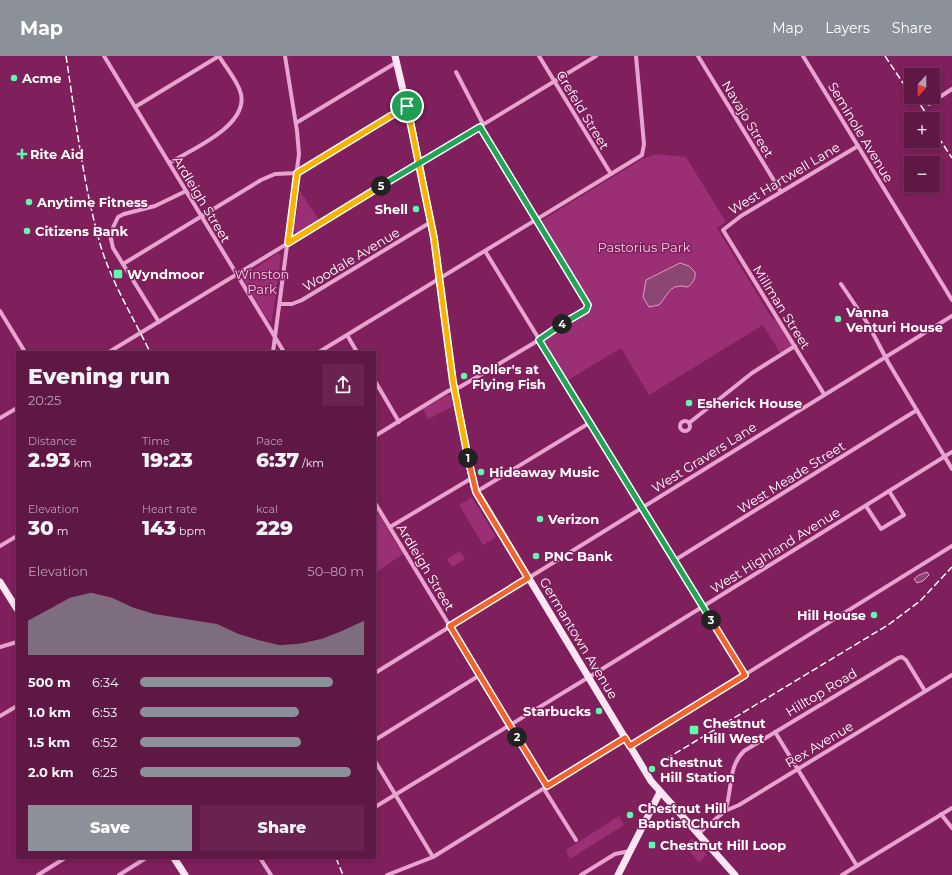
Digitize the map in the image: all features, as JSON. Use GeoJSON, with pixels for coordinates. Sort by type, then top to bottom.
{"type":"FeatureCollection","features":[{"type":"Feature","properties":{"kind":"main road","name":"Germantown Avenue"},"geometry":{"type":"LineString","coordinates":[[396,59],[431,222],[440,278],[454,389],[476,492],[651,781],[735,875]]}},
{"type":"Feature","properties":{"kind":"main road"},"geometry":{"type":"LineString","coordinates":[[0,582],[16,607]]}},
{"type":"Feature","properties":{"kind":"main road"},"geometry":{"type":"LineString","coordinates":[[618,875],[660,792]]}},
{"type":"Feature","properties":{"kind":"main road"},"geometry":{"type":"LineString","coordinates":[[175,859],[185,875]]}},
{"type":"Feature","properties":{"kind":"street","name":"Ardleigh Street"},"geometry":{"type":"LineString","coordinates":[[104,56],[283,351]]}},
{"type":"Feature","properties":{"kind":"street"},"geometry":{"type":"LineString","coordinates":[[135,107],[219,56],[240,91],[242,101],[239,112],[235,119],[224,130],[169,163]]}},
{"type":"Feature","properties":{"kind":"street"},"geometry":{"type":"LineString","coordinates":[[273,351],[297,173],[298,146],[296,123],[285,56]]}},
{"type":"Feature","properties":{"kind":"street","name":"Crefeld Street"},"geometry":{"type":"LineString","coordinates":[[538,56],[611,174]]}},
{"type":"Feature","properties":{"kind":"street"},"geometry":{"type":"LineString","coordinates":[[111,351],[596,56]]}},
{"type":"Feature","properties":{"kind":"street"},"geometry":{"type":"LineString","coordinates":[[320,351],[536,220],[643,153],[636,56]]}},
{"type":"Feature","properties":{"kind":"street","name":"Navajo Street"},"geometry":{"type":"LineString","coordinates":[[698,56],[781,192]]}},
{"type":"Feature","properties":{"kind":"street","name":"Seminole Avenue"},"geometry":{"type":"LineString","coordinates":[[803,56],[952,300]]}},
{"type":"Feature","properties":{"kind":"street"},"geometry":{"type":"LineString","coordinates":[[296,123],[396,59]]}},
{"type":"Feature","properties":{"kind":"street"},"geometry":{"type":"LineString","coordinates":[[376,435],[539,340],[588,308],[587,303],[536,220],[481,125],[456,72]]}},
{"type":"Feature","properties":{"kind":"street"},"geometry":{"type":"LineString","coordinates":[[940,97],[952,89]]}},
{"type":"Feature","properties":{"kind":"street"},"geometry":{"type":"LineString","coordinates":[[123,264],[266,177],[279,174],[297,173],[407,106]]}},
{"type":"Feature","properties":{"kind":"street","name":"West Hartwell Lane"},"geometry":{"type":"LineString","coordinates":[[723,230],[730,223],[858,146]]}},
{"type":"Feature","properties":{"kind":"street"},"geometry":{"type":"LineString","coordinates":[[159,322],[110,241],[113,226],[121,215],[154,206],[186,191]]}},
{"type":"Feature","properties":{"kind":"street","name":"Woodale Avenue"},"geometry":{"type":"LineString","coordinates":[[280,304],[292,304],[302,300],[431,222]]}},
{"type":"Feature","properties":{"kind":"street","name":"Millman Street"},"geometry":{"type":"LineString","coordinates":[[723,230],[824,394]]}},
{"type":"Feature","properties":{"kind":"street"},"geometry":{"type":"LineString","coordinates":[[485,251],[745,675]]}},
{"type":"Feature","properties":{"kind":"street"},"geometry":{"type":"LineString","coordinates":[[841,284],[868,324],[885,357],[952,469]]}},
{"type":"Feature","properties":{"kind":"street"},"geometry":{"type":"LineString","coordinates":[[0,312],[24,351]]}},
{"type":"Feature","properties":{"kind":"street","name":"West Gravers Lane"},"geometry":{"type":"LineString","coordinates":[[376,672],[952,316]]}},
{"type":"Feature","properties":{"kind":"street"},"geometry":{"type":"LineString","coordinates":[[347,335],[356,351]]}},
{"type":"Feature","properties":{"kind":"street"},"geometry":{"type":"LineString","coordinates":[[689,423],[752,373],[795,346]]}},
{"type":"Feature","properties":{"kind":"street"},"geometry":{"type":"LineString","coordinates":[[376,383],[399,422]]}},
{"type":"Feature","properties":{"kind":"street"},"geometry":{"type":"LineString","coordinates":[[0,418],[16,409]]}},
{"type":"Feature","properties":{"kind":"street","name":"West Meade Street"},"geometry":{"type":"LineString","coordinates":[[675,560],[917,410]]}},
{"type":"Feature","properties":{"kind":"street"},"geometry":{"type":"LineString","coordinates":[[476,492],[591,422]]}},
{"type":"Feature","properties":{"kind":"street","name":"West Highland Avenue"},"geometry":{"type":"LineString","coordinates":[[376,806],[589,678],[952,452]]}},
{"type":"Feature","properties":{"kind":"street"},"geometry":{"type":"LineString","coordinates":[[390,527],[472,478]]}},
{"type":"Feature","properties":{"kind":"street"},"geometry":{"type":"LineString","coordinates":[[866,506],[881,529],[904,515],[890,491]]}},
{"type":"Feature","properties":{"kind":"street","name":"Ardleigh Street"},"geometry":{"type":"LineString","coordinates":[[376,504],[510,725],[576,840]]}},
{"type":"Feature","properties":{"kind":"street"},"geometry":{"type":"LineString","coordinates":[[0,546],[16,537]]}},
{"type":"Feature","properties":{"kind":"street"},"geometry":{"type":"LineString","coordinates":[[630,746],[952,546]]}},
{"type":"Feature","properties":{"kind":"street"},"geometry":{"type":"LineString","coordinates":[[0,647],[16,642]]}},
{"type":"Feature","properties":{"kind":"street","name":"Hilltop Road"},"geometry":{"type":"LineString","coordinates":[[725,811],[732,770],[738,758],[749,748],[898,658],[902,657],[925,691]]}},
{"type":"Feature","properties":{"kind":"street","name":"Rex Avenue"},"geometry":{"type":"LineString","coordinates":[[698,834],[725,811],[952,675]]}},
{"type":"Feature","properties":{"kind":"street"},"geometry":{"type":"LineString","coordinates":[[376,739],[480,676]]}},
{"type":"Feature","properties":{"kind":"street"},"geometry":{"type":"LineString","coordinates":[[0,716],[16,707]]}},
{"type":"Feature","properties":{"kind":"street"},"geometry":{"type":"LineString","coordinates":[[776,732],[857,866]]}},
{"type":"Feature","properties":{"kind":"street"},"geometry":{"type":"LineString","coordinates":[[387,875],[433,857],[625,738]]}},
{"type":"Feature","properties":{"kind":"street"},"geometry":{"type":"LineString","coordinates":[[376,763],[433,857]]}},
{"type":"Feature","properties":{"kind":"street"},"geometry":{"type":"LineString","coordinates":[[842,875],[952,808]]}},
{"type":"Feature","properties":{"kind":"street"},"geometry":{"type":"LineString","coordinates":[[941,814],[952,828]]}},
{"type":"Feature","properties":{"kind":"street"},"geometry":{"type":"LineString","coordinates":[[581,875],[615,854],[630,851]]}},
{"type":"Feature","properties":{"kind":"street"},"geometry":{"type":"LineString","coordinates":[[38,875],[63,859]]}},
{"type":"Feature","properties":{"kind":"street"},"geometry":{"type":"LineString","coordinates":[[119,875],[144,859]]}},
{"type":"Feature","properties":{"kind":"street"},"geometry":{"type":"LineString","coordinates":[[261,859],[271,875]]}},
{"type":"Feature","properties":{"kind":"green space","name":"Pastorius Park"},"geometry":{"type":"Polygon","coordinates":[[[656,154],[686,157],[726,222],[717,228],[772,318],[776,320],[791,343],[791,347],[780,353],[763,325],[649,395],[621,348],[568,380],[544,340],[587,312],[590,305],[541,221],[642,159],[656,154]]]}},
{"type":"Feature","properties":{"kind":"green space","name":"Winston Park"},"geometry":{"type":"Polygon","coordinates":[[[300,191],[319,220],[296,233],[294,230],[300,191]]]}},
{"type":"Feature","properties":{"kind":"green space","name":"Winston Park"},"geometry":{"type":"Polygon","coordinates":[[[278,253],[281,256],[271,322],[267,319],[242,277],[278,253]]]}},
{"type":"Feature","properties":{"kind":"green space"},"geometry":{"type":"Polygon","coordinates":[[[447,395],[451,396],[453,406],[428,419],[423,409],[447,395]]]}},
{"type":"Feature","properties":{"kind":"green space"},"geometry":{"type":"Polygon","coordinates":[[[472,497],[496,537],[483,545],[459,505],[472,497]]]}},
{"type":"Feature","properties":{"kind":"green space"},"geometry":{"type":"Polygon","coordinates":[[[378,513],[403,554],[376,572],[376,514],[378,513]]]}},
{"type":"Feature","properties":{"kind":"green space"},"geometry":{"type":"Polygon","coordinates":[[[460,551],[465,559],[452,567],[447,559],[460,551]]]}},
{"type":"Feature","properties":{"kind":"green space"},"geometry":{"type":"Polygon","coordinates":[[[619,816],[624,825],[570,859],[566,850],[619,816]]]}},
{"type":"Feature","properties":{"kind":"green space"},"geometry":{"type":"Polygon","coordinates":[[[692,838],[707,855],[699,862],[684,846],[692,838]]]}},
{"type":"Feature","properties":{"kind":"shaded area"},"geometry":{"type":"Polygon","coordinates":[[[680,263],[689,266],[695,272],[693,282],[688,287],[682,286],[673,288],[659,305],[649,307],[643,297],[646,280],[680,263]]]}},
{"type":"Feature","properties":{"kind":"shaded area"},"geometry":{"type":"Polygon","coordinates":[[[927,572],[929,575],[923,581],[917,583],[914,579],[927,572]]]}},
{"type":"Feature","properties":{"kind":"railway"},"geometry":{"type":"LineString","coordinates":[[66,56],[89,200],[101,247],[117,287],[149,351]]}},
{"type":"Feature","properties":{"kind":"railway"},"geometry":{"type":"LineString","coordinates":[[885,56],[904,84]]}},
{"type":"Feature","properties":{"kind":"railway"},"geometry":{"type":"LineString","coordinates":[[920,104],[925,112]]}},
{"type":"Feature","properties":{"kind":"railway"},"geometry":{"type":"LineString","coordinates":[[940,140],[952,158]]}},
{"type":"Feature","properties":{"kind":"railway"},"geometry":{"type":"LineString","coordinates":[[666,759],[888,625],[920,601],[952,567]]}},
{"type":"Feature","properties":{"kind":"railway"},"geometry":{"type":"LineString","coordinates":[[336,859],[343,875]]}},
{"type":"Feature","properties":{"kind":"place","name":"Acme"},"geometry":{"type":"Point","coordinates":[14,78]}},
{"type":"Feature","properties":{"kind":"place","name":"Rite Aid"},"geometry":{"type":"Point","coordinates":[22,154]}},
{"type":"Feature","properties":{"kind":"place","name":"Anytime Fitness"},"geometry":{"type":"Point","coordinates":[29,202]}},
{"type":"Feature","properties":{"kind":"place","name":"Shell"},"geometry":{"type":"Point","coordinates":[416,209]}},
{"type":"Feature","properties":{"kind":"place","name":"Citizens Bank"},"geometry":{"type":"Point","coordinates":[27,231]}},
{"type":"Feature","properties":{"kind":"place","name":"Wyndmoor"},"geometry":{"type":"Point","coordinates":[118,274]}},
{"type":"Feature","properties":{"kind":"place","name":"Vanna Venturi House"},"geometry":{"type":"Point","coordinates":[838,319]}},
{"type":"Feature","properties":{"kind":"place","name":"Roller's at Flying Fish"},"geometry":{"type":"Point","coordinates":[464,376]}},
{"type":"Feature","properties":{"kind":"place","name":"Esherick House"},"geometry":{"type":"Point","coordinates":[689,403]}},
{"type":"Feature","properties":{"kind":"place","name":"Hideaway Music"},"geometry":{"type":"Point","coordinates":[481,472]}},
{"type":"Feature","properties":{"kind":"place","name":"Verizon"},"geometry":{"type":"Point","coordinates":[540,519]}},
{"type":"Feature","properties":{"kind":"place","name":"PNC Bank"},"geometry":{"type":"Point","coordinates":[536,556]}},
{"type":"Feature","properties":{"kind":"place","name":"Hill House"},"geometry":{"type":"Point","coordinates":[874,615]}},
{"type":"Feature","properties":{"kind":"place","name":"Starbucks"},"geometry":{"type":"Point","coordinates":[599,711]}},
{"type":"Feature","properties":{"kind":"place","name":"Chestnut Hill West"},"geometry":{"type":"Point","coordinates":[694,730]}},
{"type":"Feature","properties":{"kind":"place","name":"Chestnut Hill Station"},"geometry":{"type":"Point","coordinates":[652,769]}},
{"type":"Feature","properties":{"kind":"place","name":"Chestnut Hill Baptist Church"},"geometry":{"type":"Point","coordinates":[630,815]}},
{"type":"Feature","properties":{"kind":"place","name":"Chestnut Hill Loop"},"geometry":{"type":"Point","coordinates":[652,845]}},
{"type":"Feature","properties":{"kind":"route"},"geometry":{"type":"LineString","coordinates":[[407,106],[297,173],[288,243],[391,180],[419,164],[480,127],[588,306],[586,310],[539,340],[591,422],[745,675],[630,746],[625,738],[547,786],[450,626],[528,578],[476,492],[472,482],[455,396],[434,238],[419,164],[417,156],[411,124],[407,106]]}}]}
